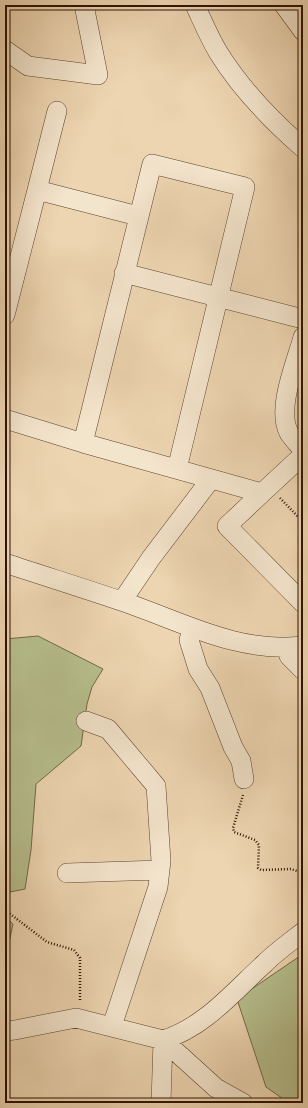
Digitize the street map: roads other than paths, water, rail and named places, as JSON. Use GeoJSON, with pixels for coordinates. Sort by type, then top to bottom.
{"type":"FeatureCollection","features":[{"type":"Feature","properties":{"kind":"street"},"geometry":{"type":"LineString","coordinates":[[5,50],[28,66],[98,75],[84,5]]}},
{"type":"Feature","properties":{"kind":"street"},"geometry":{"type":"LineString","coordinates":[[195,5],[217,50],[239,83],[303,148]]}},
{"type":"Feature","properties":{"kind":"street"},"geometry":{"type":"LineString","coordinates":[[284,5],[303,31]]}},
{"type":"Feature","properties":{"kind":"street"},"geometry":{"type":"LineString","coordinates":[[5,314],[9,284],[37,190],[56,111]]}},
{"type":"Feature","properties":{"kind":"street"},"geometry":{"type":"LineString","coordinates":[[83,443],[152,164],[245,186],[177,469]]}},
{"type":"Feature","properties":{"kind":"street"},"geometry":{"type":"LineString","coordinates":[[37,190],[138,216]]}},
{"type":"Feature","properties":{"kind":"street"},"geometry":{"type":"LineString","coordinates":[[124,273],[303,319]]}},
{"type":"Feature","properties":{"kind":"street"},"geometry":{"type":"LineString","coordinates":[[303,337],[284,402],[284,418],[289,433],[303,450]]}},
{"type":"Feature","properties":{"kind":"street"},"geometry":{"type":"LineString","coordinates":[[5,419],[210,479],[266,490]]}},
{"type":"Feature","properties":{"kind":"street"},"geometry":{"type":"LineString","coordinates":[[303,455],[226,526],[303,603]]}},
{"type":"Feature","properties":{"kind":"street"},"geometry":{"type":"LineString","coordinates":[[122,601],[151,558],[210,479]]}},
{"type":"Feature","properties":{"kind":"street"},"geometry":{"type":"LineString","coordinates":[[5,564],[122,601],[212,636],[241,643],[295,647],[289,656],[303,670]]}},
{"type":"Feature","properties":{"kind":"street"},"geometry":{"type":"LineString","coordinates":[[193,628],[189,640],[198,669],[210,688],[233,747],[241,761],[244,779]]}},
{"type":"Feature","properties":{"kind":"street"},"geometry":{"type":"LineString","coordinates":[[86,721],[108,729],[156,786],[161,861],[158,887],[112,1026]]}},
{"type":"Feature","properties":{"kind":"street"},"geometry":{"type":"LineString","coordinates":[[66,873],[160,870]]}},
{"type":"Feature","properties":{"kind":"street"},"geometry":{"type":"LineString","coordinates":[[163,1040],[178,1035],[201,1021],[234,993],[266,962],[303,932]]}},
{"type":"Feature","properties":{"kind":"street"},"geometry":{"type":"LineString","coordinates":[[5,1031],[76,1018],[163,1040],[216,1088],[242,1103]]}},
{"type":"Feature","properties":{"kind":"street"},"geometry":{"type":"LineString","coordinates":[[161,1103],[163,1040]]}}]}
